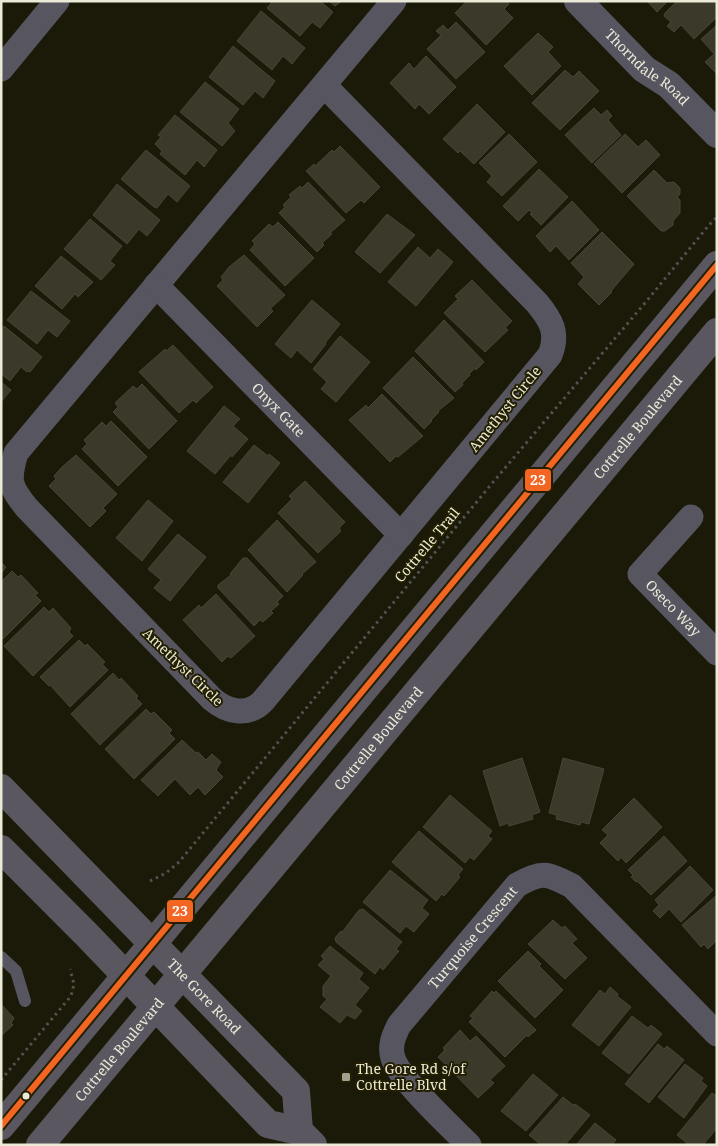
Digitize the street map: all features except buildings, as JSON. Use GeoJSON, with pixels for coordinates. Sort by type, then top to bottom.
{"type":"FeatureCollection","features":[{"type":"Feature","properties":{"kind":"main road"},"geometry":{"type":"LineString","coordinates":[[1,1126],[717,265]]}},
{"type":"Feature","properties":{"kind":"main road","name":"Cottrelle Boulevard"},"geometry":{"type":"LineString","coordinates":[[40,1145],[717,332]]}},
{"type":"Feature","properties":{"kind":"main road","name":"The Gore Road"},"geometry":{"type":"LineString","coordinates":[[1,788],[296,1091],[306,1138]]}},
{"type":"Feature","properties":{"kind":"main road","name":"The Gore Road"},"geometry":{"type":"LineString","coordinates":[[1,849],[268,1124],[306,1138]]}},
{"type":"Feature","properties":{"kind":"street"},"geometry":{"type":"LineString","coordinates":[[1,69],[58,1]]}},
{"type":"Feature","properties":{"kind":"street","name":"Amethyst Circle"},"geometry":{"type":"LineString","coordinates":[[324,85],[537,303],[550,322],[554,334],[554,345],[550,355],[258,706],[250,710],[238,711],[225,709],[212,699],[27,508],[15,494],[10,474],[16,453],[394,1]]}},
{"type":"Feature","properties":{"kind":"street","name":"Thorndale Road"},"geometry":{"type":"LineString","coordinates":[[578,1],[644,69],[669,85],[717,134]]}},
{"type":"Feature","properties":{"kind":"street","name":"Onyx Gate"},"geometry":{"type":"LineString","coordinates":[[156,286],[401,536]]}},
{"type":"Feature","properties":{"kind":"street","name":"Oseco Way"},"geometry":{"type":"LineString","coordinates":[[691,517],[640,574],[717,653]]}},
{"type":"Feature","properties":{"kind":"street","name":"Turquoise Crescent"},"geometry":{"type":"LineString","coordinates":[[469,1145],[400,1073],[392,1057],[392,1041],[399,1025],[516,885],[535,876],[551,876],[572,886],[713,1031]]}},
{"type":"Feature","properties":{"kind":"lane"},"geometry":{"type":"LineString","coordinates":[[1,957],[16,971],[25,1001]]}},
{"type":"Feature","properties":{"kind":"path","name":"Cottrelle Trail"},"geometry":{"type":"LineString","coordinates":[[150,881],[166,873],[179,862],[494,481],[645,303],[708,225],[717,217]]}},
{"type":"Feature","properties":{"kind":"path"},"geometry":{"type":"LineString","coordinates":[[1,1080],[71,996],[74,984],[70,969]]}},
{"type":"Feature","properties":{"kind":"transit line","name":"23"},"geometry":{"type":"LineString","coordinates":[[1,1126],[717,265]]}},
{"type":"Feature","properties":{"kind":"place","name":"The Gore Rd s/of Cottrelle Blvd"},"geometry":{"type":"Point","coordinates":[346,1077]}}]}
